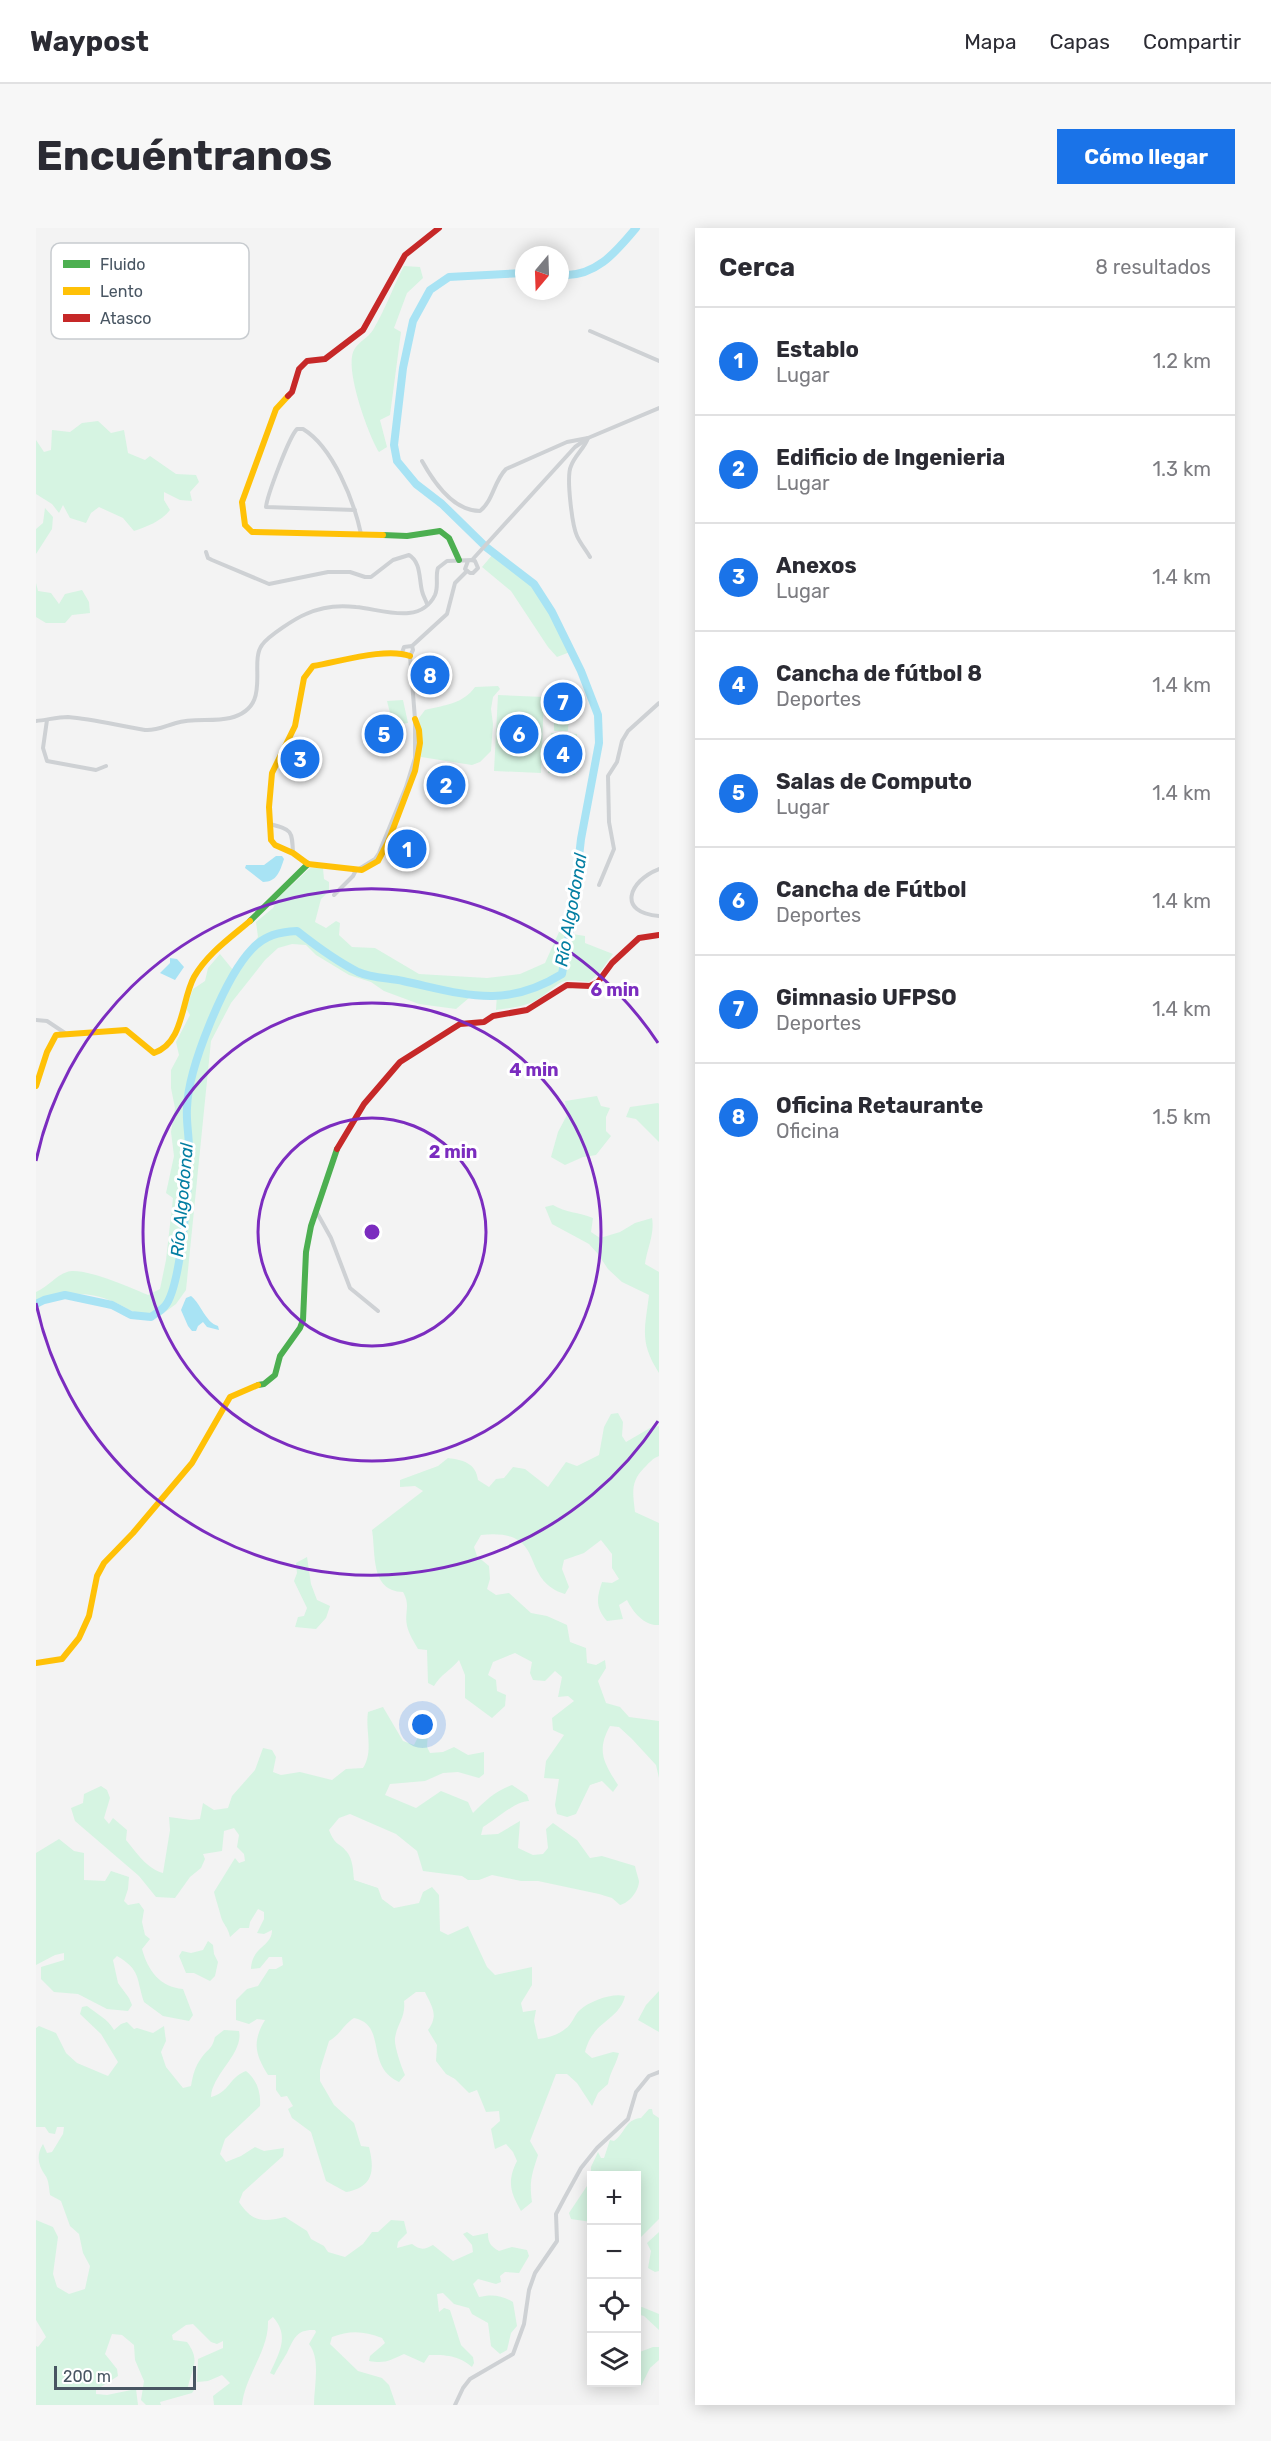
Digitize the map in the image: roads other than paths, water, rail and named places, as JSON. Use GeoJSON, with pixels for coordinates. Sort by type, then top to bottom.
{"type":"FeatureCollection","features":[{"type":"Feature","properties":{"kind":"street"},"geometry":{"type":"LineString","coordinates":[[439,228],[405,255],[363,330],[325,359],[307,361],[301,366],[292,392],[276,409],[248,481],[243,502],[245,525],[252,532],[407,536],[440,531],[449,538],[459,560]]}},
{"type":"Feature","properties":{"kind":"street"},"geometry":{"type":"LineString","coordinates":[[590,331],[659,361]]}},
{"type":"Feature","properties":{"kind":"street"},"geometry":{"type":"LineString","coordinates":[[467,571],[465,566],[470,560],[480,554],[575,447],[588,438],[659,408]]}},
{"type":"Feature","properties":{"kind":"street"},"geometry":{"type":"LineString","coordinates":[[355,510],[266,507],[289,441],[297,429],[303,429],[316,440],[347,488],[355,510],[362,534]]}},
{"type":"Feature","properties":{"kind":"street"},"geometry":{"type":"LineString","coordinates":[[422,461],[434,483],[449,497],[469,509],[480,511],[486,505],[500,475],[506,469],[567,442],[588,438]]}},
{"type":"Feature","properties":{"kind":"street"},"geometry":{"type":"LineString","coordinates":[[588,438],[585,446],[571,464],[569,472],[573,521],[577,536],[590,557]]}},
{"type":"Feature","properties":{"kind":"street"},"geometry":{"type":"LineString","coordinates":[[206,552],[208,558],[269,584],[328,573],[350,573],[364,578],[371,577],[393,560],[409,555],[413,557],[419,573],[422,593],[428,605]]}},
{"type":"Feature","properties":{"kind":"street"},"geometry":{"type":"LineString","coordinates":[[36,721],[67,717],[146,730],[187,721],[229,718],[240,714],[250,705],[256,694],[259,684],[257,656],[261,646],[306,614],[342,606],[404,614],[428,605],[435,594],[438,568],[447,561],[470,560],[477,564],[473,573],[467,571]]}},
{"type":"Feature","properties":{"kind":"street"},"geometry":{"type":"LineString","coordinates":[[410,656],[402,653],[314,666],[309,669],[304,678],[295,726],[272,773],[270,824],[271,840],[275,845],[293,853],[308,864],[357,869],[371,866],[378,861],[418,759],[419,742],[410,656],[412,646],[447,614],[455,583],[467,571]]}},
{"type":"Feature","properties":{"kind":"street"},"geometry":{"type":"LineString","coordinates":[[402,653],[406,645],[412,646]]}},
{"type":"Feature","properties":{"kind":"street"},"geometry":{"type":"LineString","coordinates":[[599,885],[614,849],[609,825],[608,776],[617,762],[622,741],[628,731],[659,703]]}},
{"type":"Feature","properties":{"kind":"street"},"geometry":{"type":"LineString","coordinates":[[46,720],[43,748],[47,761],[96,770],[106,766]]}},
{"type":"Feature","properties":{"kind":"street"},"geometry":{"type":"LineString","coordinates":[[270,824],[292,833],[293,853]]}},
{"type":"Feature","properties":{"kind":"street"},"geometry":{"type":"LineString","coordinates":[[36,1086],[52,1040],[56,1035],[126,1030],[154,1053],[160,1053],[165,1049],[176,1031],[188,990],[200,968],[241,926],[252,919],[308,864]]}},
{"type":"Feature","properties":{"kind":"street"},"geometry":{"type":"LineString","coordinates":[[334,895],[357,869]]}},
{"type":"Feature","properties":{"kind":"street"},"geometry":{"type":"LineString","coordinates":[[659,869],[642,877],[632,892],[635,909],[640,913],[659,916]]}},
{"type":"Feature","properties":{"kind":"street"},"geometry":{"type":"LineString","coordinates":[[36,1663],[62,1659],[79,1638],[89,1616],[97,1576],[104,1563],[133,1533],[192,1463],[225,1403],[239,1392],[264,1384],[275,1376],[280,1356],[303,1320],[306,1252],[315,1210],[340,1141],[364,1104],[387,1075],[400,1062],[460,1024],[484,1022],[493,1016],[527,1010],[567,985],[590,986],[598,982],[612,963],[639,938],[659,934]]}},
{"type":"Feature","properties":{"kind":"street"},"geometry":{"type":"LineString","coordinates":[[36,1020],[47,1021],[66,1034]]}},
{"type":"Feature","properties":{"kind":"street"},"geometry":{"type":"LineString","coordinates":[[315,1210],[331,1238],[350,1288],[378,1311]]}},
{"type":"Feature","properties":{"kind":"street"},"geometry":{"type":"LineString","coordinates":[[455,2405],[463,2388],[471,2379],[513,2354],[524,2324],[529,2290],[535,2273],[557,2241],[556,2214],[580,2168],[597,2148],[628,2119],[636,2092],[649,2076],[659,2072]]}},
{"type":"Feature","properties":{"kind":"water"},"geometry":{"type":"Polygon","coordinates":[[[276,856],[282,856],[284,859],[275,878],[268,882],[263,882],[245,868],[246,865],[264,865],[276,856]]]}},
{"type":"Feature","properties":{"kind":"water"},"geometry":{"type":"Polygon","coordinates":[[[170,958],[177,959],[184,967],[175,980],[160,973],[170,963],[170,958]]]}},
{"type":"Feature","properties":{"kind":"water"},"geometry":{"type":"Polygon","coordinates":[[[191,1296],[219,1330],[207,1327],[203,1322],[196,1331],[192,1331],[181,1310],[186,1298],[191,1296]]]}},
{"type":"Feature","properties":{"kind":"waterway","name":"Río Algodonal"},"geometry":{"type":"LineString","coordinates":[[569,275],[584,272],[604,262],[636,228]]}},
{"type":"Feature","properties":{"kind":"waterway","name":"Río Algodonal"},"geometry":{"type":"LineString","coordinates":[[36,1304],[65,1295],[112,1305],[131,1315],[151,1317],[165,1306],[176,1277],[183,1231],[189,1163],[187,1108],[194,1070],[220,1001],[241,962],[262,940],[278,933],[297,931],[334,958],[363,974],[465,994],[484,996],[521,992],[562,974],[572,918],[581,839],[599,743],[598,715],[581,671],[552,612],[534,584],[486,547],[442,504],[416,484],[397,461],[394,445],[403,368],[413,321],[430,290],[449,277],[515,273]]}},
{"type":"Feature","properties":{"kind":"place","name":"Oficina Retaurante"},"geometry":{"type":"Point","coordinates":[430,675]}},
{"type":"Feature","properties":{"kind":"place","name":"Gimnasio UFPSO"},"geometry":{"type":"Point","coordinates":[563,702]}},
{"type":"Feature","properties":{"kind":"place","name":"Salas de Computo"},"geometry":{"type":"Point","coordinates":[384,734]}},
{"type":"Feature","properties":{"kind":"place","name":"Cancha de Fútbol"},"geometry":{"type":"Point","coordinates":[519,734]}},
{"type":"Feature","properties":{"kind":"place","name":"Cancha de fútbol 8"},"geometry":{"type":"Point","coordinates":[563,754]}},
{"type":"Feature","properties":{"kind":"place","name":"Anexos"},"geometry":{"type":"Point","coordinates":[300,759]}},
{"type":"Feature","properties":{"kind":"place","name":"Edificio de Ingenieria"},"geometry":{"type":"Point","coordinates":[446,785]}},
{"type":"Feature","properties":{"kind":"place","name":"Establo"},"geometry":{"type":"Point","coordinates":[407,849]}}]}
